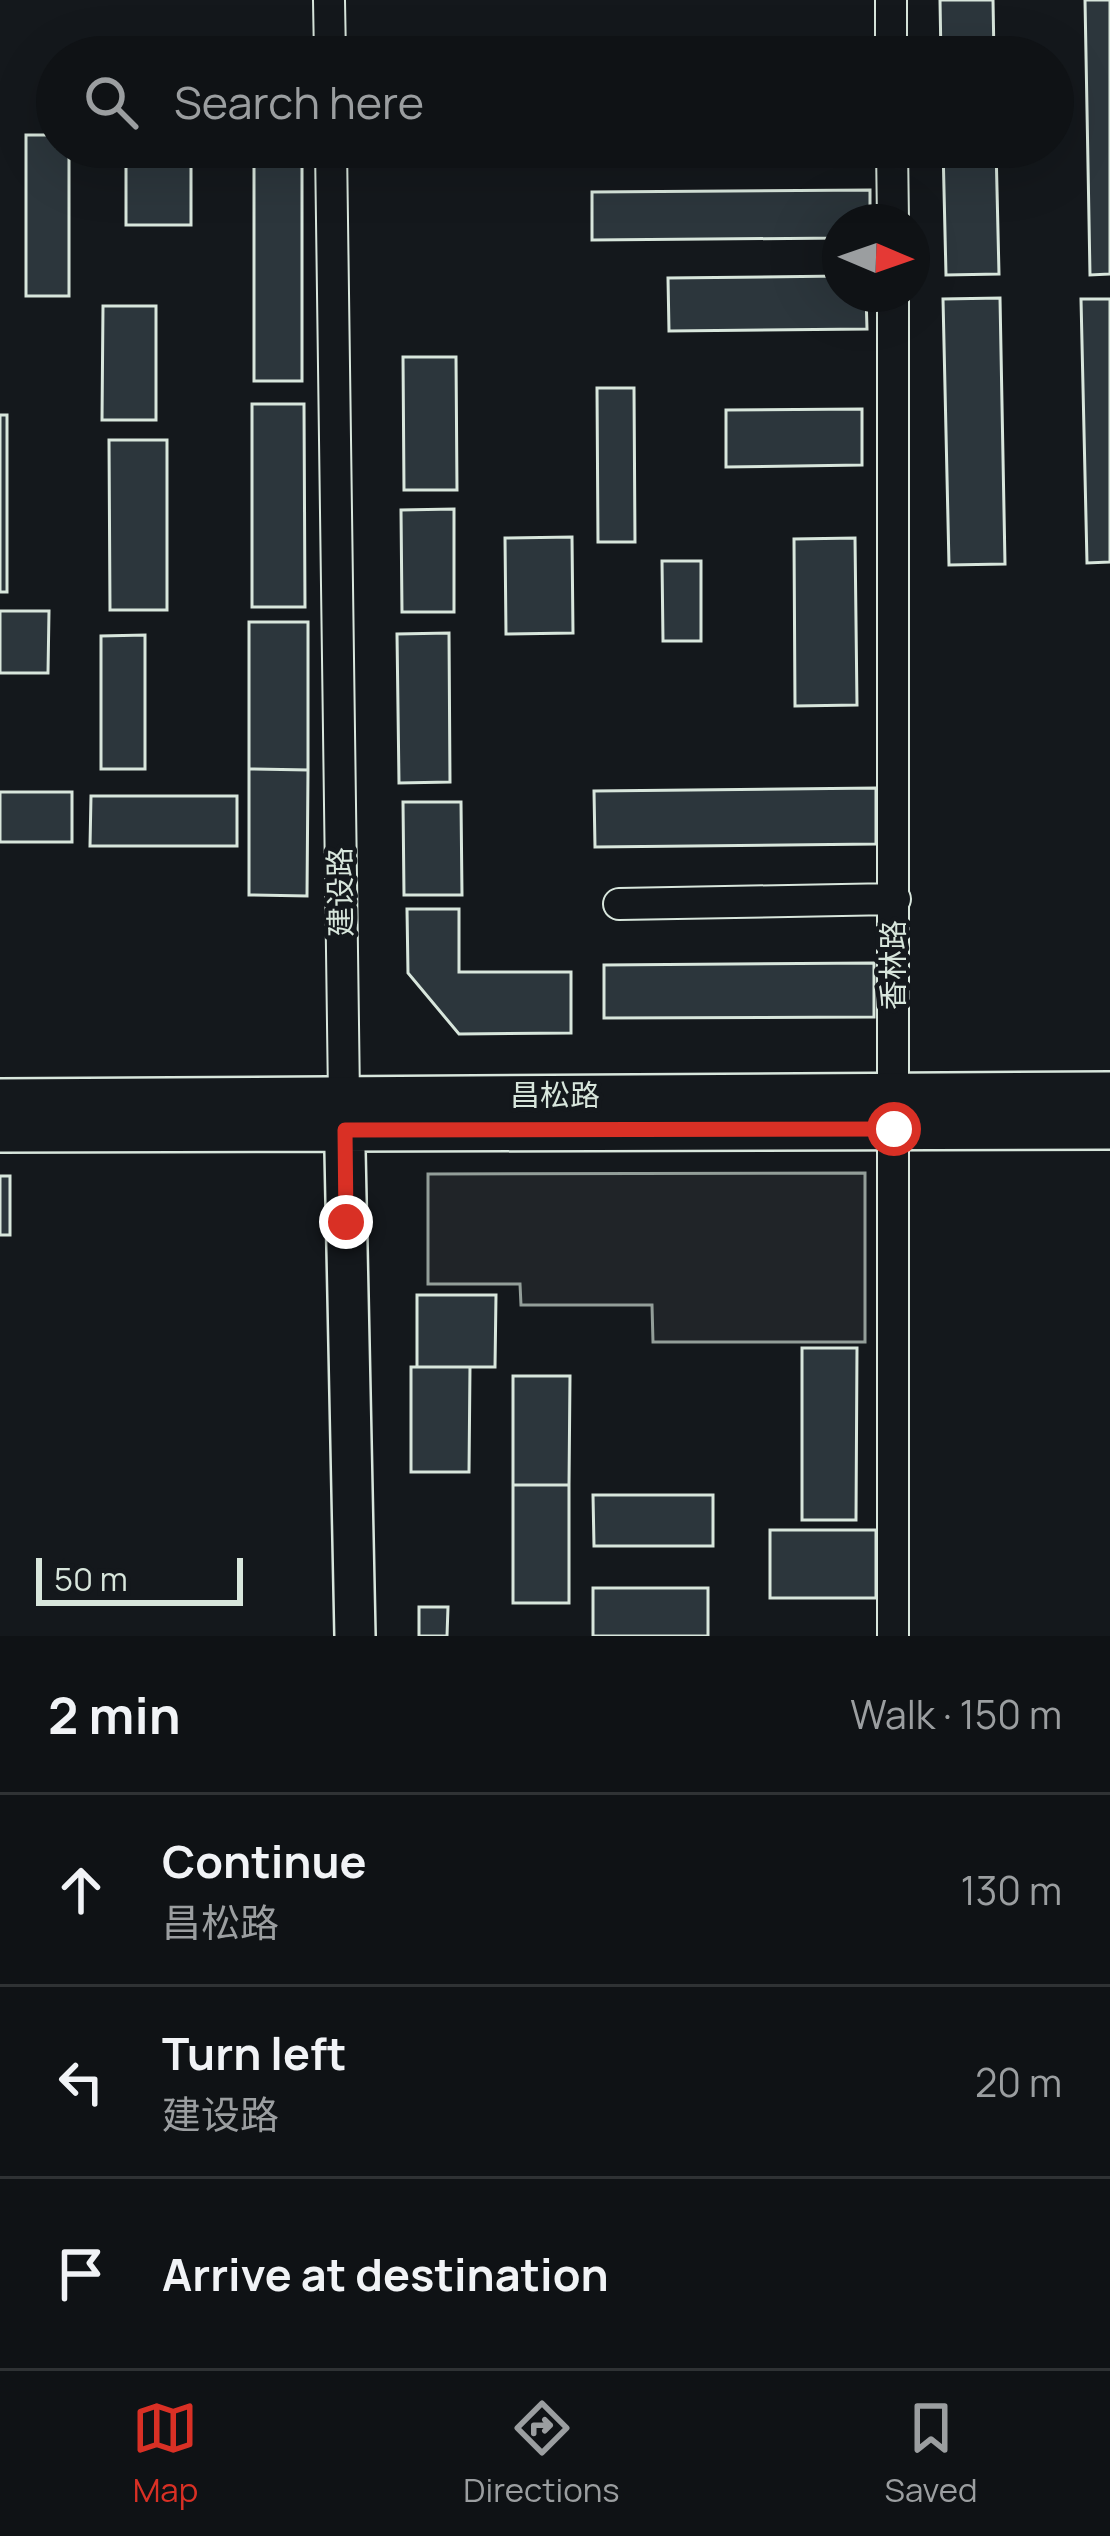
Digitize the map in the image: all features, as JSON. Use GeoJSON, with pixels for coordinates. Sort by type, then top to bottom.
{"type":"FeatureCollection","features":[{"type":"Feature","properties":{"kind":"main road","name":"昌松路"},"geometry":{"type":"LineString","coordinates":[[0,1099],[344,1113],[894,1111],[1110,1092]]}},
{"type":"Feature","properties":{"kind":"main road","name":"昌松路"},"geometry":{"type":"LineString","coordinates":[[894,1111],[1110,1129]]}},
{"type":"Feature","properties":{"kind":"main road","name":"昌松路"},"geometry":{"type":"LineString","coordinates":[[0,1132],[344,1113]]}},
{"type":"Feature","properties":{"kind":"main road","name":"建设路"},"geometry":{"type":"LineString","coordinates":[[344,1113],[355,1636]]}},
{"type":"Feature","properties":{"kind":"street"},"geometry":{"type":"LineString","coordinates":[[329,0],[330,36]]}},
{"type":"Feature","properties":{"kind":"street"},"geometry":{"type":"LineString","coordinates":[[891,0],[891,36]]}},
{"type":"Feature","properties":{"kind":"street","name":"建设路"},"geometry":{"type":"LineString","coordinates":[[331,168],[344,1113]]}},
{"type":"Feature","properties":{"kind":"street"},"geometry":{"type":"LineString","coordinates":[[892,168],[892,204]]}},
{"type":"Feature","properties":{"kind":"street","name":"香林路"},"geometry":{"type":"LineString","coordinates":[[893,312],[893,1636]]}},
{"type":"Feature","properties":{"kind":"street"},"geometry":{"type":"LineString","coordinates":[[619,904],[895,899]]}},
{"type":"Feature","properties":{"kind":"shaded area"},"geometry":{"type":"Polygon","coordinates":[[[865,1173],[865,1342],[653,1342],[652,1305],[521,1305],[520,1284],[428,1284],[428,1174],[865,1173]]]}},
{"type":"Feature","properties":{"kind":"building"},"geometry":{"type":"Polygon","coordinates":[[[940,0],[993,0],[994,36],[941,36],[940,0]]]}},
{"type":"Feature","properties":{"kind":"building"},"geometry":{"type":"Polygon","coordinates":[[[1085,0],[1110,0],[1110,274],[1090,275],[1085,0]]]}},
{"type":"Feature","properties":{"kind":"building"},"geometry":{"type":"Polygon","coordinates":[[[26,135],[36,135],[36,168],[69,168],[69,296],[26,296],[26,135]]]}},
{"type":"Feature","properties":{"kind":"building"},"geometry":{"type":"Polygon","coordinates":[[[126,168],[191,168],[191,225],[126,225],[126,168]]]}},
{"type":"Feature","properties":{"kind":"building"},"geometry":{"type":"Polygon","coordinates":[[[254,168],[302,168],[302,381],[254,381],[254,168]]]}},
{"type":"Feature","properties":{"kind":"building"},"geometry":{"type":"Polygon","coordinates":[[[943,168],[996,168],[999,274],[946,275],[943,168]]]}},
{"type":"Feature","properties":{"kind":"building"},"geometry":{"type":"Polygon","coordinates":[[[870,190],[870,204],[822,204],[822,238],[592,240],[592,192],[870,190]]]}},
{"type":"Feature","properties":{"kind":"building"},"geometry":{"type":"Polygon","coordinates":[[[822,276],[822,312],[867,312],[867,329],[669,331],[668,278],[822,276]]]}},
{"type":"Feature","properties":{"kind":"building"},"geometry":{"type":"Polygon","coordinates":[[[1000,298],[1005,564],[949,565],[943,299],[1000,298]]]}},
{"type":"Feature","properties":{"kind":"building"},"geometry":{"type":"Polygon","coordinates":[[[1081,299],[1110,299],[1110,562],[1087,563],[1081,299]]]}},
{"type":"Feature","properties":{"kind":"building"},"geometry":{"type":"Polygon","coordinates":[[[103,306],[156,306],[156,420],[102,420],[103,306]]]}},
{"type":"Feature","properties":{"kind":"building"},"geometry":{"type":"Polygon","coordinates":[[[403,357],[456,357],[457,490],[404,490],[403,357]]]}},
{"type":"Feature","properties":{"kind":"building"},"geometry":{"type":"Polygon","coordinates":[[[597,388],[634,388],[635,542],[598,542],[597,388]]]}},
{"type":"Feature","properties":{"kind":"building"},"geometry":{"type":"Polygon","coordinates":[[[252,404],[304,404],[305,607],[252,607],[252,404]]]}},
{"type":"Feature","properties":{"kind":"building"},"geometry":{"type":"Polygon","coordinates":[[[862,409],[862,465],[726,467],[726,410],[862,409]]]}},
{"type":"Feature","properties":{"kind":"building"},"geometry":{"type":"Polygon","coordinates":[[[0,415],[7,415],[7,592],[0,592],[0,415]]]}},
{"type":"Feature","properties":{"kind":"building"},"geometry":{"type":"Polygon","coordinates":[[[109,440],[167,440],[167,610],[110,610],[109,440]]]}},
{"type":"Feature","properties":{"kind":"building"},"geometry":{"type":"Polygon","coordinates":[[[454,509],[454,612],[402,612],[401,510],[454,509]]]}},
{"type":"Feature","properties":{"kind":"building"},"geometry":{"type":"Polygon","coordinates":[[[572,537],[573,633],[506,634],[505,538],[572,537]]]}},
{"type":"Feature","properties":{"kind":"building"},"geometry":{"type":"Polygon","coordinates":[[[855,538],[857,705],[795,706],[794,539],[855,538]]]}},
{"type":"Feature","properties":{"kind":"building"},"geometry":{"type":"Polygon","coordinates":[[[662,561],[701,561],[701,641],[663,641],[662,561]]]}},
{"type":"Feature","properties":{"kind":"building"},"geometry":{"type":"Polygon","coordinates":[[[0,611],[49,611],[48,673],[0,673],[0,611]]]}},
{"type":"Feature","properties":{"kind":"building"},"geometry":{"type":"Polygon","coordinates":[[[249,622],[308,622],[308,770],[249,769],[249,622]]]}},
{"type":"Feature","properties":{"kind":"building"},"geometry":{"type":"Polygon","coordinates":[[[449,633],[450,782],[399,783],[397,634],[449,633]]]}},
{"type":"Feature","properties":{"kind":"building"},"geometry":{"type":"Polygon","coordinates":[[[145,635],[145,769],[101,769],[101,636],[145,635]]]}},
{"type":"Feature","properties":{"kind":"building"},"geometry":{"type":"Polygon","coordinates":[[[249,769],[308,770],[307,896],[249,895],[249,769]]]}},
{"type":"Feature","properties":{"kind":"building"},"geometry":{"type":"Polygon","coordinates":[[[876,788],[876,844],[595,847],[594,791],[876,788]]]}},
{"type":"Feature","properties":{"kind":"building"},"geometry":{"type":"Polygon","coordinates":[[[0,792],[72,792],[72,842],[0,842],[0,792]]]}},
{"type":"Feature","properties":{"kind":"building"},"geometry":{"type":"Polygon","coordinates":[[[91,796],[237,796],[237,846],[90,846],[91,796]]]}},
{"type":"Feature","properties":{"kind":"building"},"geometry":{"type":"Polygon","coordinates":[[[403,802],[461,802],[462,895],[404,895],[403,802]]]}},
{"type":"Feature","properties":{"kind":"building"},"geometry":{"type":"Polygon","coordinates":[[[407,909],[459,909],[459,972],[571,972],[571,1033],[459,1034],[408,973],[407,909]]]}},
{"type":"Feature","properties":{"kind":"building"},"geometry":{"type":"Polygon","coordinates":[[[874,963],[874,1017],[604,1018],[604,965],[874,963]]]}},
{"type":"Feature","properties":{"kind":"building"},"geometry":{"type":"Polygon","coordinates":[[[0,1176],[10,1176],[10,1235],[0,1235],[0,1176]]]}},
{"type":"Feature","properties":{"kind":"building"},"geometry":{"type":"Polygon","coordinates":[[[417,1295],[496,1295],[495,1367],[417,1367],[417,1295]]]}},
{"type":"Feature","properties":{"kind":"building"},"geometry":{"type":"Polygon","coordinates":[[[802,1348],[857,1348],[856,1520],[802,1520],[802,1348]]]}},
{"type":"Feature","properties":{"kind":"building"},"geometry":{"type":"Polygon","coordinates":[[[411,1367],[470,1367],[469,1472],[411,1472],[411,1367]]]}},
{"type":"Feature","properties":{"kind":"building"},"geometry":{"type":"Polygon","coordinates":[[[513,1376],[570,1376],[569,1485],[513,1485],[513,1376]]]}},
{"type":"Feature","properties":{"kind":"building"},"geometry":{"type":"Polygon","coordinates":[[[513,1485],[569,1485],[569,1603],[513,1603],[513,1485]]]}},
{"type":"Feature","properties":{"kind":"building"},"geometry":{"type":"Polygon","coordinates":[[[593,1495],[713,1495],[713,1546],[594,1546],[593,1495]]]}},
{"type":"Feature","properties":{"kind":"building"},"geometry":{"type":"Polygon","coordinates":[[[770,1530],[876,1530],[876,1598],[770,1598],[770,1530]]]}},
{"type":"Feature","properties":{"kind":"building"},"geometry":{"type":"Polygon","coordinates":[[[593,1588],[708,1588],[708,1636],[593,1636],[593,1588]]]}},
{"type":"Feature","properties":{"kind":"building"},"geometry":{"type":"Polygon","coordinates":[[[419,1607],[448,1607],[447,1636],[419,1636],[419,1607]]]}},
{"type":"Feature","properties":{"kind":"route"},"geometry":{"type":"LineString","coordinates":[[346,1222],[345,1130],[894,1129]]}}]}
